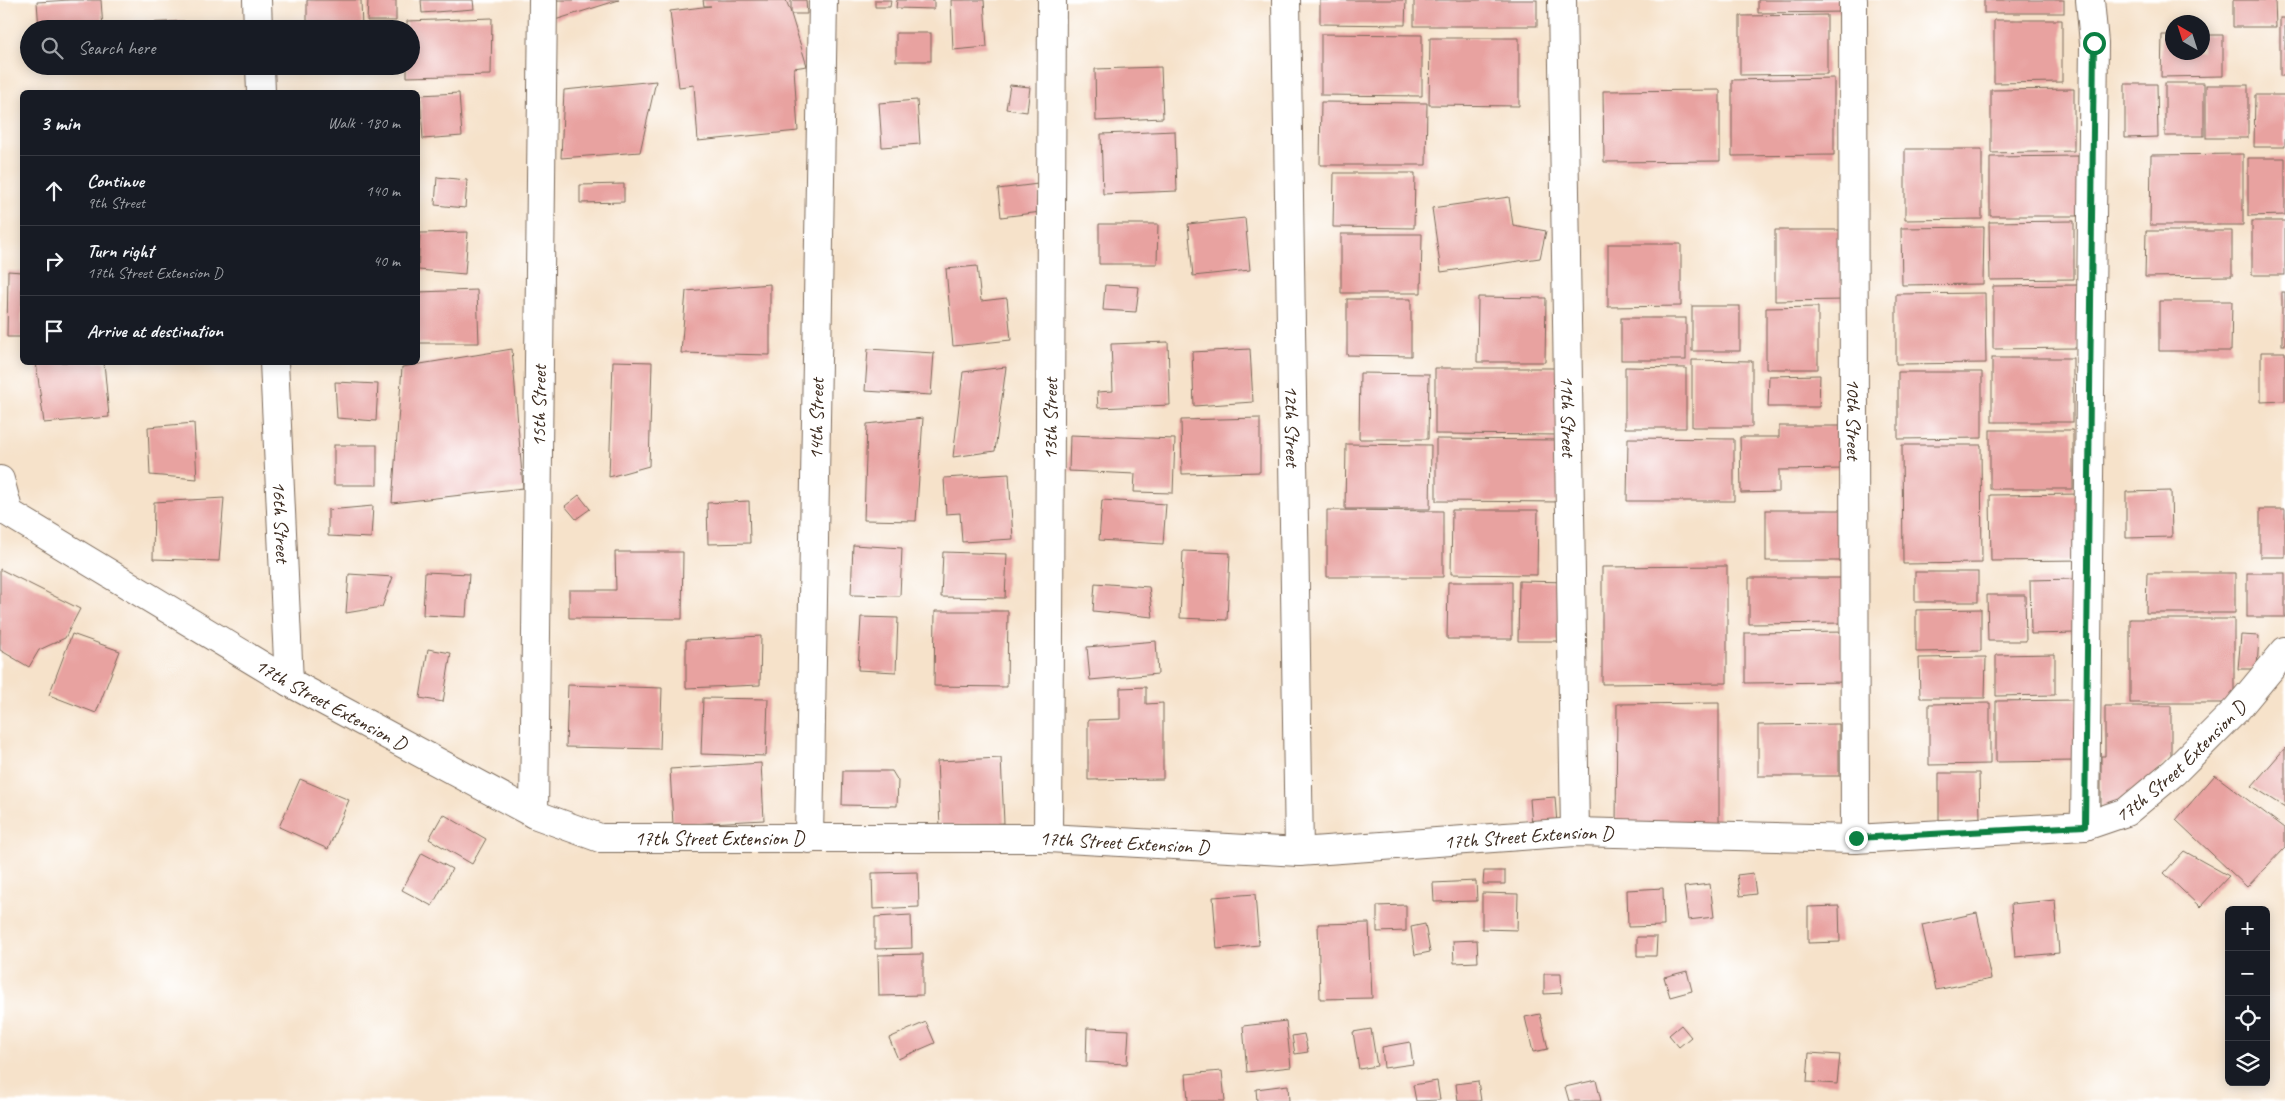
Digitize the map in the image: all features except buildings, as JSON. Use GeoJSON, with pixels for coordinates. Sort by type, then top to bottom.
{"type":"FeatureCollection","features":[{"type":"Feature","properties":{"kind":"street"},"geometry":{"type":"LineString","coordinates":[[257,0],[258,20]]}},
{"type":"Feature","properties":{"kind":"street","name":"15th Street"},"geometry":{"type":"LineString","coordinates":[[534,814],[543,0]]}},
{"type":"Feature","properties":{"kind":"street","name":"14th Street"},"geometry":{"type":"LineString","coordinates":[[809,839],[823,0]]}},
{"type":"Feature","properties":{"kind":"street","name":"13th Street"},"geometry":{"type":"LineString","coordinates":[[1048,838],[1052,0]]}},
{"type":"Feature","properties":{"kind":"street","name":"12th Street"},"geometry":{"type":"LineString","coordinates":[[1286,0],[1299,852]]}},
{"type":"Feature","properties":{"kind":"street","name":"11th Street"},"geometry":{"type":"LineString","coordinates":[[1562,0],[1575,832]]}},
{"type":"Feature","properties":{"kind":"street","name":"10th Street"},"geometry":{"type":"LineString","coordinates":[[1853,0],[1856,838]]}},
{"type":"Feature","properties":{"kind":"street"},"geometry":{"type":"LineString","coordinates":[[2085,826],[2094,43],[2090,0]]}},
{"type":"Feature","properties":{"kind":"street"},"geometry":{"type":"LineString","coordinates":[[260,75],[261,90]]}},
{"type":"Feature","properties":{"kind":"street","name":"16th Street"},"geometry":{"type":"LineString","coordinates":[[274,365],[289,682]]}},
{"type":"Feature","properties":{"kind":"street","name":"17th Street Extension D"},"geometry":{"type":"LineString","coordinates":[[0,480],[9,513],[289,682],[534,814],[600,838],[1048,838],[1299,852],[1575,832],[1856,838],[2085,826],[2126,812],[2174,772],[2236,709],[2285,651]]}},
{"type":"Feature","properties":{"kind":"route"},"geometry":{"type":"LineString","coordinates":[[1856,838],[2085,826],[2094,43]]}}]}
